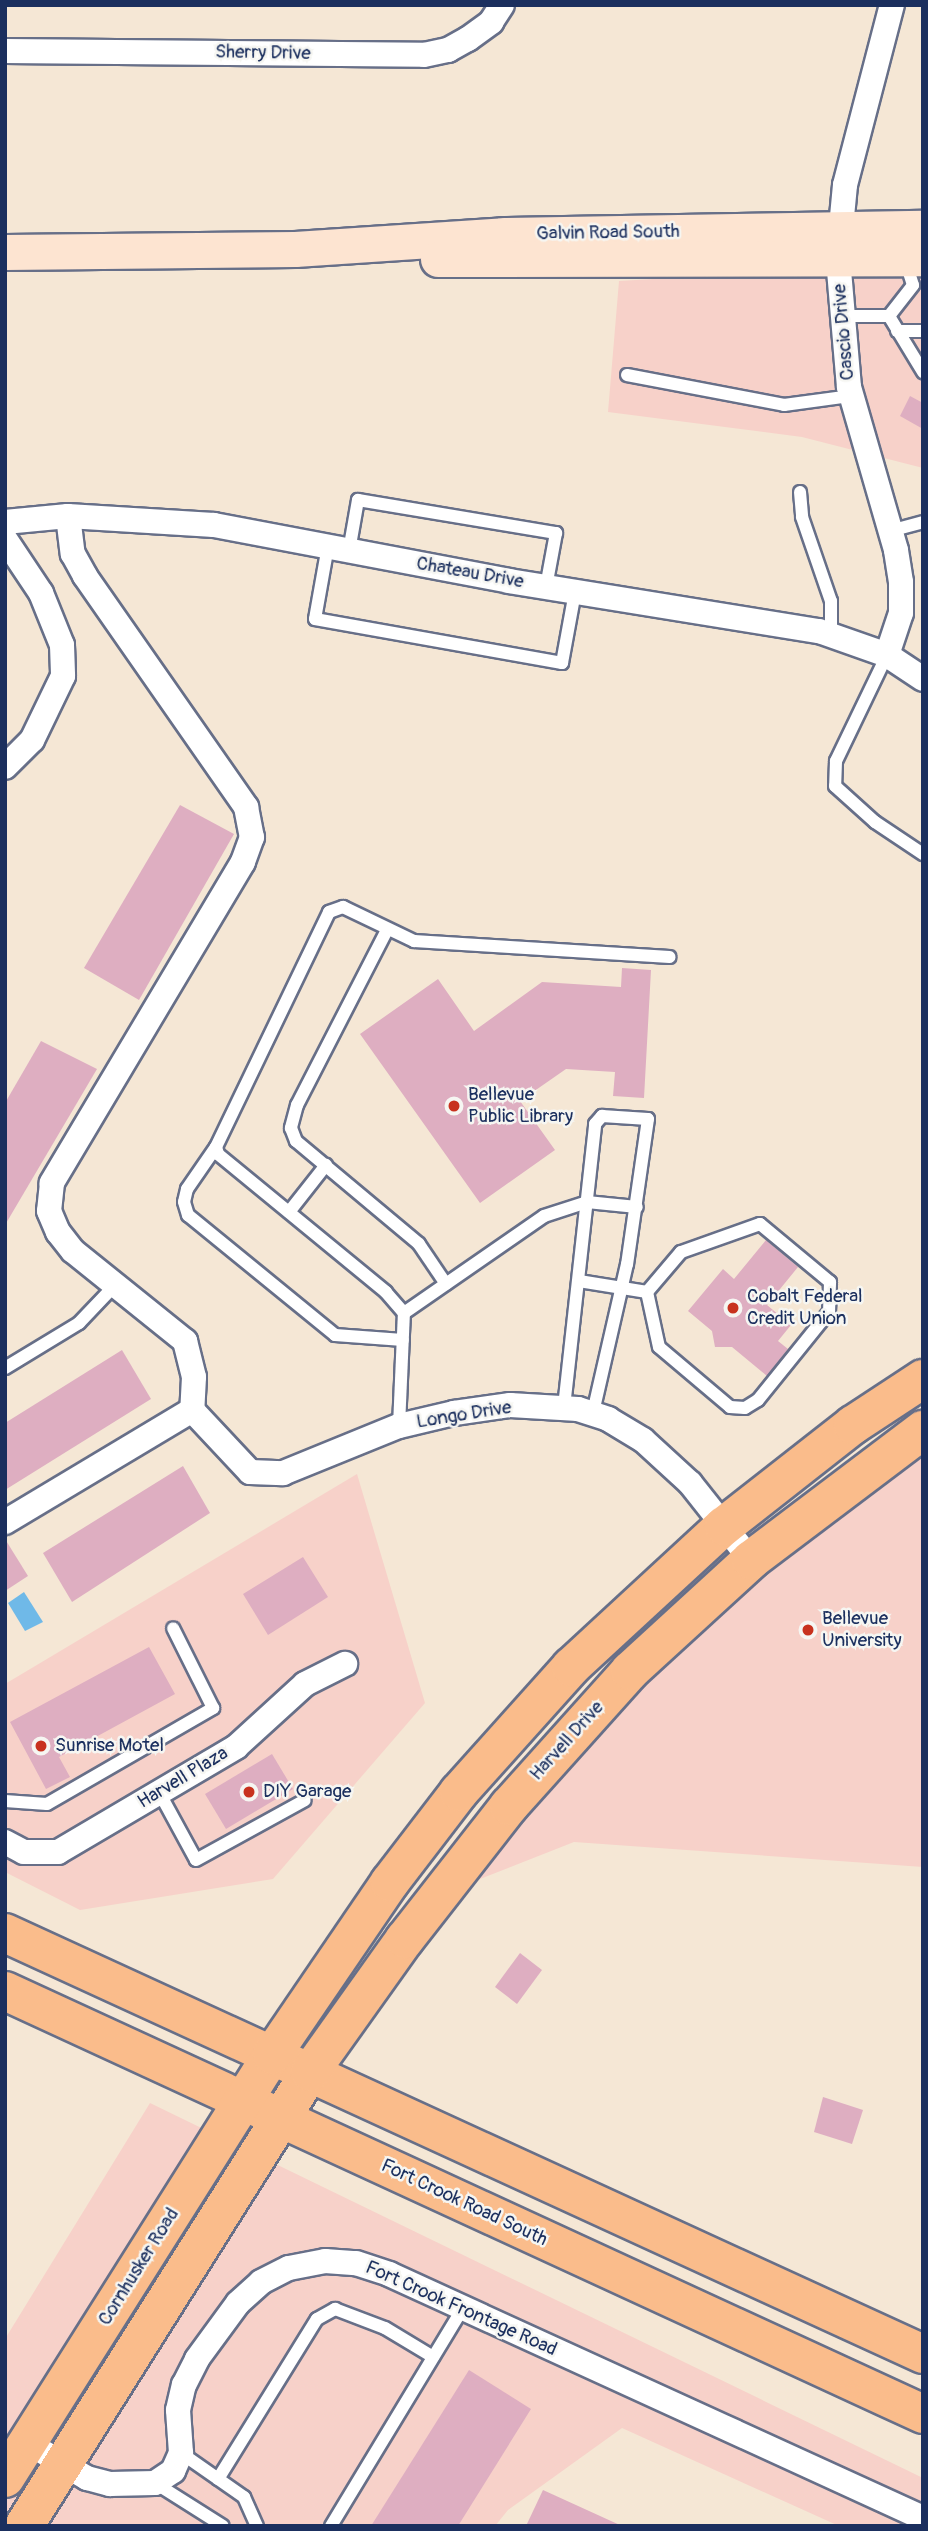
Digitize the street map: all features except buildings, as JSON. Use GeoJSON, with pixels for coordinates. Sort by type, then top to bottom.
{"type":"FeatureCollection","features":[{"type":"Feature","properties":{"kind":"main road","name":"Galvin Road South"},"geometry":{"type":"LineString","coordinates":[[5,252],[295,250],[506,235],[838,244],[923,228]]}},
{"type":"Feature","properties":{"kind":"main road","name":"Galvin Road South"},"geometry":{"type":"LineString","coordinates":[[838,244],[915,272]]}},
{"type":"Feature","properties":{"kind":"main road"},"geometry":{"type":"LineString","coordinates":[[272,2055],[390,1882],[497,1746],[571,1667],[724,1526],[853,1425],[923,1379]]}},
{"type":"Feature","properties":{"kind":"main road","name":"Harvell Drive"},"geometry":{"type":"LineString","coordinates":[[281,2119],[310,2072],[405,1939],[562,1745],[631,1671],[751,1560],[923,1430]]}},
{"type":"Feature","properties":{"kind":"main road"},"geometry":{"type":"LineString","coordinates":[[5,1933],[923,2354]]}},
{"type":"Feature","properties":{"kind":"main road","name":"Fort Crook Road South"},"geometry":{"type":"LineString","coordinates":[[5,1991],[923,2414]]}},
{"type":"Feature","properties":{"kind":"main road","name":"Cornhusker Road"},"geometry":{"type":"LineString","coordinates":[[5,2478],[272,2055]]}},
{"type":"Feature","properties":{"kind":"main road"},"geometry":{"type":"LineString","coordinates":[[24,2526],[281,2119]]}},
{"type":"Feature","properties":{"kind":"street","name":"Sherry Drive"},"geometry":{"type":"LineString","coordinates":[[5,51],[424,55],[448,50],[468,39],[491,22],[502,5]]}},
{"type":"Feature","properties":{"kind":"street","name":"Cascio Drive"},"geometry":{"type":"LineString","coordinates":[[887,655],[901,614],[899,572],[890,531],[851,396],[840,316],[838,244],[845,185],[892,5]]}},
{"type":"Feature","properties":{"kind":"street","name":"Chateau Drive"},"geometry":{"type":"LineString","coordinates":[[5,522],[68,516],[214,525],[546,587],[831,635],[887,655],[923,679]]}},
{"type":"Feature","properties":{"kind":"street"},"geometry":{"type":"LineString","coordinates":[[5,1522],[192,1410],[194,1377],[185,1341],[73,1251],[58,1232],[49,1211],[52,1183],[243,862],[252,837],[246,807],[72,554],[68,516]]}},
{"type":"Feature","properties":{"kind":"street"},"geometry":{"type":"LineString","coordinates":[[5,538],[41,593],[62,645],[63,676],[32,740],[5,766]]}},
{"type":"Feature","properties":{"kind":"street","name":"Longo Drive"},"geometry":{"type":"LineString","coordinates":[[192,1410],[250,1472],[283,1473],[400,1426],[510,1405],[564,1407],[593,1413],[643,1440],[690,1483],[751,1560]]}},
{"type":"Feature","properties":{"kind":"street","name":"Harvell Plaza"},"geometry":{"type":"LineString","coordinates":[[5,1842],[24,1852],[58,1852],[236,1747],[305,1684],[345,1664]]}},
{"type":"Feature","properties":{"kind":"street","name":"Fort Crook Frontage Road"},"geometry":{"type":"LineString","coordinates":[[181,2453],[178,2410],[197,2359],[238,2303],[270,2278],[289,2268],[325,2261],[356,2263],[920,2510]]}},
{"type":"Feature","properties":{"kind":"street"},"geometry":{"type":"LineString","coordinates":[[28,2443],[63,2466],[110,2484],[155,2483],[173,2470],[181,2453]]}},
{"type":"Feature","properties":{"kind":"lane"},"geometry":{"type":"LineString","coordinates":[[889,316],[915,272]]}},
{"type":"Feature","properties":{"kind":"lane"},"geometry":{"type":"LineString","coordinates":[[840,316],[889,316]]}},
{"type":"Feature","properties":{"kind":"lane"},"geometry":{"type":"LineString","coordinates":[[889,316],[923,372]]}},
{"type":"Feature","properties":{"kind":"lane"},"geometry":{"type":"LineString","coordinates":[[897,331],[923,331]]}},
{"type":"Feature","properties":{"kind":"lane"},"geometry":{"type":"LineString","coordinates":[[627,375],[784,405],[851,396]]}},
{"type":"Feature","properties":{"kind":"lane"},"geometry":{"type":"LineString","coordinates":[[800,492],[802,517],[831,601],[831,635]]}},
{"type":"Feature","properties":{"kind":"lane"},"geometry":{"type":"LineString","coordinates":[[546,587],[556,533],[358,500],[315,619],[562,663],[575,592]]}},
{"type":"Feature","properties":{"kind":"lane"},"geometry":{"type":"LineString","coordinates":[[890,531],[923,522]]}},
{"type":"Feature","properties":{"kind":"lane"},"geometry":{"type":"LineString","coordinates":[[887,655],[836,761],[835,786],[864,814],[923,854]]}},
{"type":"Feature","properties":{"kind":"lane"},"geometry":{"type":"LineString","coordinates":[[403,1340],[335,1335],[188,1215],[184,1202],[187,1189],[216,1147],[329,912],[343,907],[414,941],[669,957]]}},
{"type":"Feature","properties":{"kind":"lane"},"geometry":{"type":"LineString","coordinates":[[387,930],[292,1121],[296,1141],[419,1244],[446,1284]]}},
{"type":"Feature","properties":{"kind":"lane"},"geometry":{"type":"LineString","coordinates":[[564,1407],[597,1119],[648,1119],[637,1207],[593,1413]]}},
{"type":"Feature","properties":{"kind":"lane"},"geometry":{"type":"LineString","coordinates":[[216,1147],[386,1292],[404,1313],[400,1426]]}},
{"type":"Feature","properties":{"kind":"lane"},"geometry":{"type":"LineString","coordinates":[[289,1212],[326,1165]]}},
{"type":"Feature","properties":{"kind":"lane"},"geometry":{"type":"LineString","coordinates":[[404,1313],[544,1216],[587,1202],[637,1207]]}},
{"type":"Feature","properties":{"kind":"lane"},"geometry":{"type":"LineString","coordinates":[[760,1224],[830,1282],[830,1312],[758,1400],[745,1408],[730,1407],[659,1347],[647,1292],[681,1252],[760,1224]]}},
{"type":"Feature","properties":{"kind":"lane"},"geometry":{"type":"LineString","coordinates":[[579,1282],[647,1292]]}},
{"type":"Feature","properties":{"kind":"lane"},"geometry":{"type":"LineString","coordinates":[[5,1368],[79,1323],[115,1285]]}},
{"type":"Feature","properties":{"kind":"lane"},"geometry":{"type":"LineString","coordinates":[[6,1797],[23,1804],[47,1804],[214,1708],[173,1628]]}},
{"type":"Feature","properties":{"kind":"lane"},"geometry":{"type":"LineString","coordinates":[[159,1792],[196,1860],[305,1800]]}},
{"type":"Feature","properties":{"kind":"lane"},"geometry":{"type":"LineString","coordinates":[[331,2526],[463,2308]]}},
{"type":"Feature","properties":{"kind":"lane"},"geometry":{"type":"LineString","coordinates":[[218,2479],[317,2319],[335,2309],[385,2328],[433,2357]]}},
{"type":"Feature","properties":{"kind":"lane"},"geometry":{"type":"LineString","coordinates":[[181,2453],[244,2497],[257,2526]]}},
{"type":"Feature","properties":{"kind":"lane"},"geometry":{"type":"LineString","coordinates":[[155,2483],[223,2526]]}},
{"type":"Feature","properties":{"kind":"shaded area"},"geometry":{"type":"Polygon","coordinates":[[[923,263],[923,468],[802,437],[608,412],[619,281],[923,263]]]}},
{"type":"Feature","properties":{"kind":"shaded area","name":"Bellevue University"},"geometry":{"type":"Polygon","coordinates":[[[923,1446],[923,1867],[574,1842],[457,1888],[532,1794],[756,1574],[923,1446]]]}},
{"type":"Feature","properties":{"kind":"shaded area"},"geometry":{"type":"Polygon","coordinates":[[[357,1474],[425,1703],[273,1879],[80,1910],[5,1872],[5,1684],[357,1474]]]}},
{"type":"Feature","properties":{"kind":"shaded area"},"geometry":{"type":"Polygon","coordinates":[[[150,2103],[923,2478],[923,2526],[839,2526],[622,2428],[508,2510],[495,2526],[5,2526],[5,2339],[150,2103]]]}},
{"type":"Feature","properties":{"kind":"water"},"geometry":{"type":"Polygon","coordinates":[[[24,1592],[43,1622],[25,1631],[8,1603],[24,1592]]]}},
{"type":"Feature","properties":{"kind":"place","name":"Bellevue Public Library"},"geometry":{"type":"Point","coordinates":[454,1106]}},
{"type":"Feature","properties":{"kind":"place","name":"Cobalt Federal Credit Union"},"geometry":{"type":"Point","coordinates":[733,1308]}},
{"type":"Feature","properties":{"kind":"place","name":"Bellevue University"},"geometry":{"type":"Point","coordinates":[808,1630]}},
{"type":"Feature","properties":{"kind":"place","name":"Sunrise Motel"},"geometry":{"type":"Point","coordinates":[41,1746]}},
{"type":"Feature","properties":{"kind":"place","name":"DIY Garage"},"geometry":{"type":"Point","coordinates":[249,1792]}}]}
